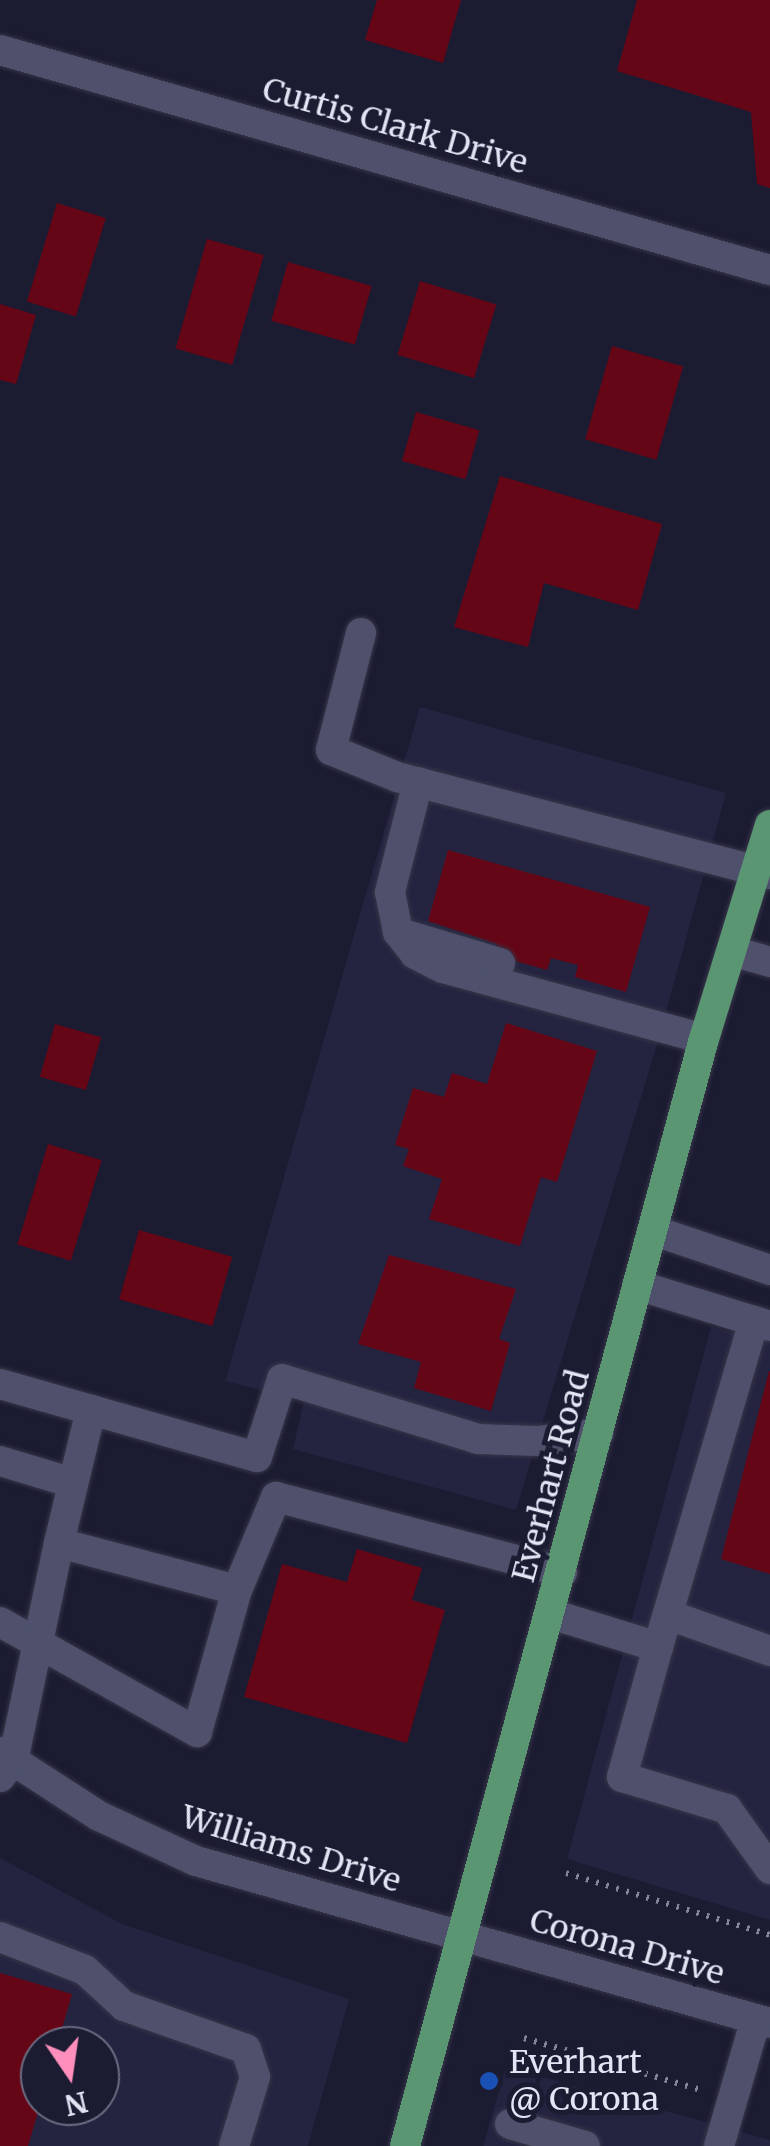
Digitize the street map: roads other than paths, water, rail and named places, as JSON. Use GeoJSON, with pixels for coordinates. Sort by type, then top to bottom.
{"type":"FeatureCollection","features":[{"type":"Feature","properties":{"kind":"main road","name":"Everhart Road"},"geometry":{"type":"LineString","coordinates":[[405,2146],[704,1040],[732,951],[764,872],[770,825]]}},
{"type":"Feature","properties":{"kind":"street","name":"Curtis Clark Drive"},"geometry":{"type":"LineString","coordinates":[[0,50],[770,270]]}},
{"type":"Feature","properties":{"kind":"street"},"geometry":{"type":"LineString","coordinates":[[360,633],[331,750],[418,782],[764,872]]}},
{"type":"Feature","properties":{"kind":"street"},"geometry":{"type":"LineString","coordinates":[[418,782],[390,892],[398,932],[414,954],[443,968],[704,1040]]}},
{"type":"Feature","properties":{"kind":"street"},"geometry":{"type":"LineString","coordinates":[[732,951],[770,962]]}},
{"type":"Feature","properties":{"kind":"street"},"geometry":{"type":"LineString","coordinates":[[652,1230],[770,1270]]}},
{"type":"Feature","properties":{"kind":"street"},"geometry":{"type":"LineString","coordinates":[[637,1285],[762,1324],[658,1647],[622,1777],[726,1809],[770,1869]]}},
{"type":"Feature","properties":{"kind":"street"},"geometry":{"type":"LineString","coordinates":[[0,1384],[257,1458],[282,1379],[478,1439],[598,1433]]}},
{"type":"Feature","properties":{"kind":"street"},"geometry":{"type":"LineString","coordinates":[[4,1763],[38,1645],[91,1410]]}},
{"type":"Feature","properties":{"kind":"street"},"geometry":{"type":"LineString","coordinates":[[0,1461],[74,1483]]}},
{"type":"Feature","properties":{"kind":"street"},"geometry":{"type":"LineString","coordinates":[[0,1622],[197,1732],[237,1590],[276,1497],[562,1572]]}},
{"type":"Feature","properties":{"kind":"street"},"geometry":{"type":"LineString","coordinates":[[59,1542],[237,1590]]}},
{"type":"Feature","properties":{"kind":"street"},"geometry":{"type":"LineString","coordinates":[[551,1614],[658,1647]]}},
{"type":"Feature","properties":{"kind":"street"},"geometry":{"type":"LineString","coordinates":[[669,1616],[770,1651]]}},
{"type":"Feature","properties":{"kind":"street","name":"Williams Drive"},"geometry":{"type":"LineString","coordinates":[[4,1763],[98,1816],[196,1861],[464,1938]]}},
{"type":"Feature","properties":{"kind":"street"},"geometry":{"type":"LineString","coordinates":[[0,1937],[86,1970],[124,2006],[246,2049],[255,2077],[234,2146]]}},
{"type":"Feature","properties":{"kind":"street","name":"Corona Drive"},"geometry":{"type":"LineString","coordinates":[[464,1938],[763,2021]]}},
{"type":"Feature","properties":{"kind":"street"},"geometry":{"type":"LineString","coordinates":[[719,2146],[763,2021]]}},
{"type":"Feature","properties":{"kind":"street"},"geometry":{"type":"LineString","coordinates":[[510,2124],[585,2146]]}},
{"type":"Feature","properties":{"kind":"place","name":"Everhart @ Corona"},"geometry":{"type":"Point","coordinates":[489,2081]}}]}
